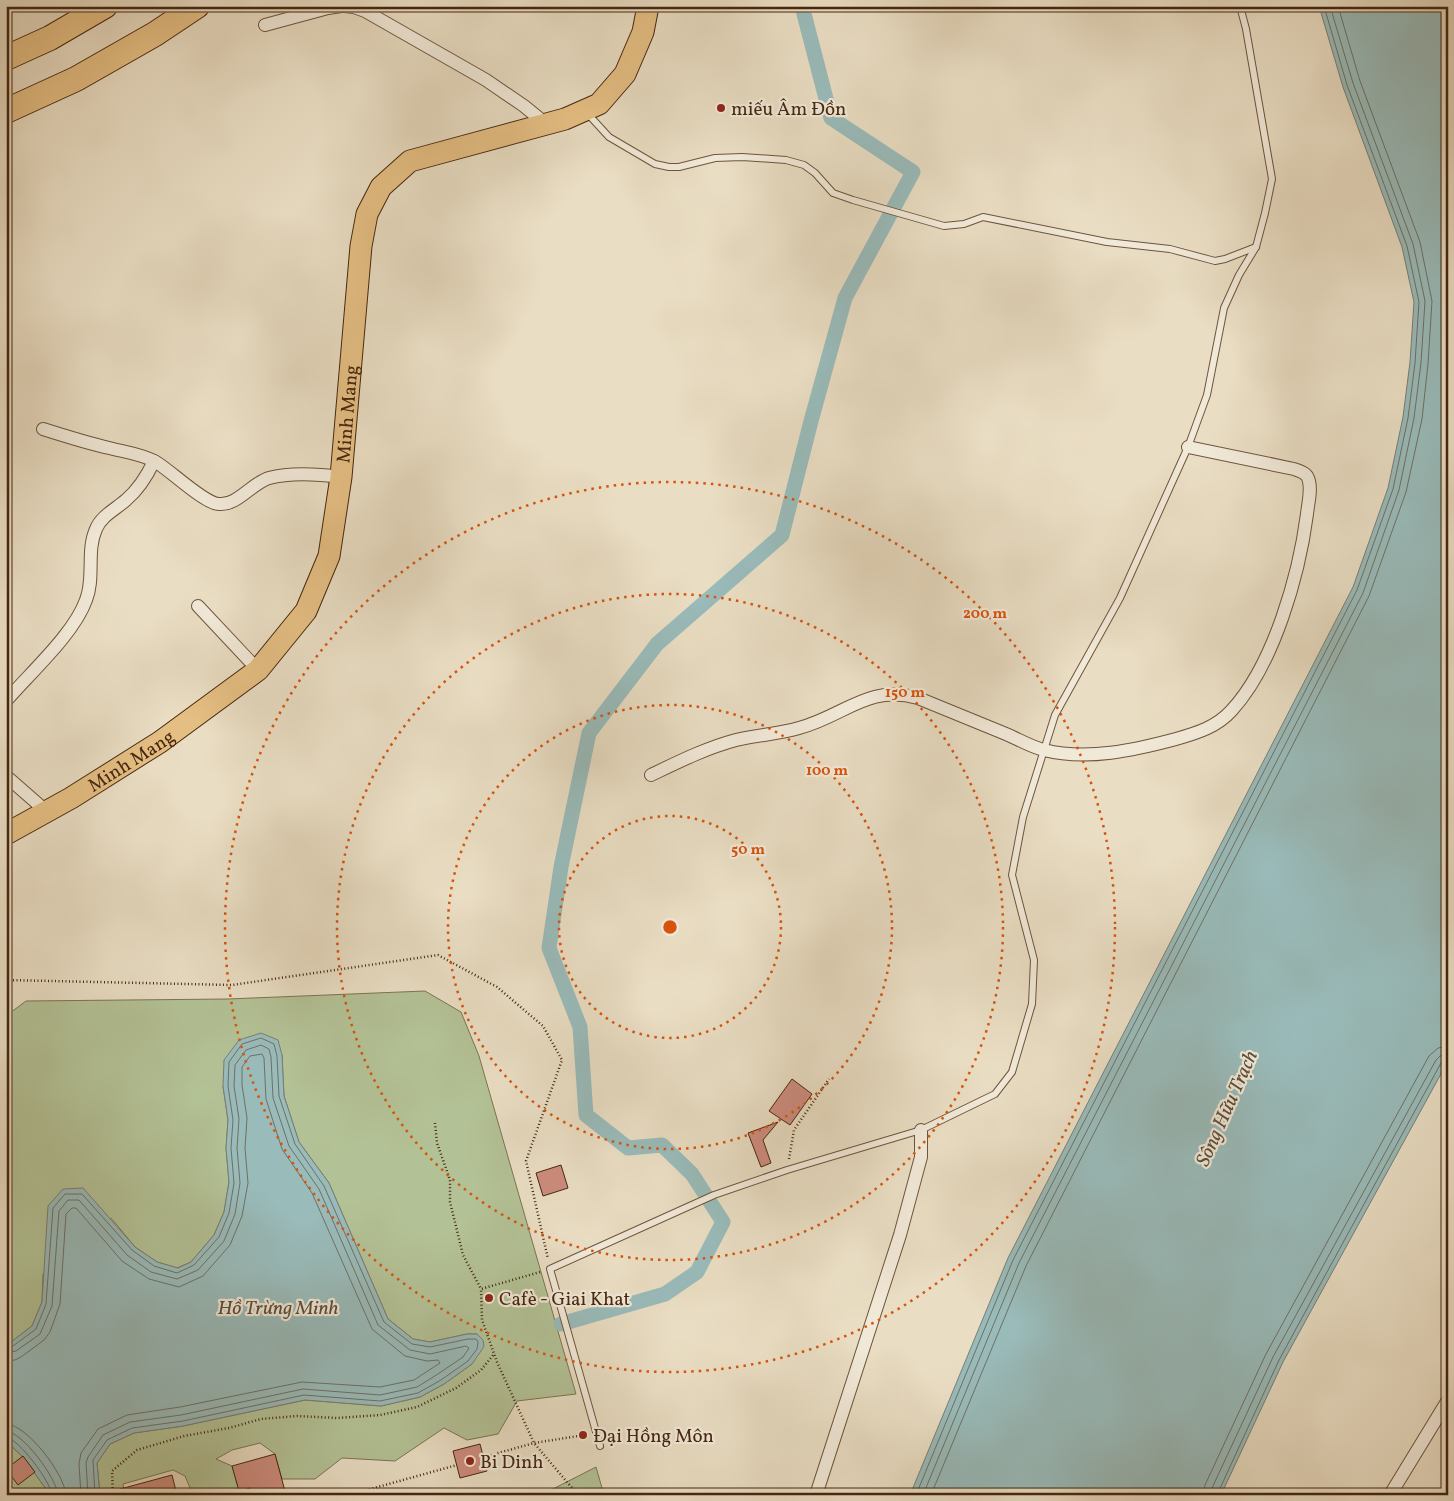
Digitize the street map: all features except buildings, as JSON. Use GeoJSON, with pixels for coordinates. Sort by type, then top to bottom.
{"type":"FeatureCollection","features":[{"type":"Feature","properties":{"kind":"highway"},"geometry":{"type":"LineString","coordinates":[[6,58],[50,38],[105,6]]}},
{"type":"Feature","properties":{"kind":"highway"},"geometry":{"type":"LineString","coordinates":[[6,98],[68,70],[175,6]]}},
{"type":"Feature","properties":{"kind":"highway"},"geometry":{"type":"LineString","coordinates":[[6,111],[76,79],[155,34],[197,6]]}},
{"type":"Feature","properties":{"kind":"highway","name":"Minh Mang"},"geometry":{"type":"LineString","coordinates":[[6,834],[72,798],[160,742],[258,670],[306,611],[329,556],[341,477],[361,246],[367,214],[380,187],[410,161],[546,124],[585,111],[599,104],[625,74],[643,32],[648,6]]}},
{"type":"Feature","properties":{"kind":"street"},"geometry":{"type":"LineString","coordinates":[[265,26],[341,6]]}},
{"type":"Feature","properties":{"kind":"street"},"geometry":{"type":"LineString","coordinates":[[345,6],[365,11],[486,80],[546,124]]}},
{"type":"Feature","properties":{"kind":"street"},"geometry":{"type":"LineString","coordinates":[[43,429],[154,460],[175,474],[208,501],[220,505],[227,503],[269,478],[308,474],[341,477]]}},
{"type":"Feature","properties":{"kind":"street"},"geometry":{"type":"LineString","coordinates":[[651,775],[691,756],[736,740],[801,728],[881,694],[904,694],[918,698],[1044,750],[1082,754],[1105,753],[1145,747],[1198,732],[1212,726],[1232,710],[1249,688],[1289,598],[1305,528],[1309,497],[1308,477],[1303,472],[1294,469],[1188,447]]}},
{"type":"Feature","properties":{"kind":"street"},"geometry":{"type":"LineString","coordinates":[[6,701],[66,634],[80,614],[87,599],[90,584],[93,540],[96,528],[102,518],[127,500],[138,489],[147,476],[154,460]]}},
{"type":"Feature","properties":{"kind":"street"},"geometry":{"type":"LineString","coordinates":[[198,606],[258,670]]}},
{"type":"Feature","properties":{"kind":"street"},"geometry":{"type":"LineString","coordinates":[[6,776],[46,811]]}},
{"type":"Feature","properties":{"kind":"street"},"geometry":{"type":"LineString","coordinates":[[816,1495],[900,1235],[920,1157],[921,1130]]}},
{"type":"Feature","properties":{"kind":"street"},"geometry":{"type":"LineString","coordinates":[[1390,1495],[1448,1400]]}},
{"type":"Feature","properties":{"kind":"lane"},"geometry":{"type":"LineString","coordinates":[[600,1446],[550,1269],[714,1195],[787,1170],[921,1130],[995,1094],[1012,1072],[1032,1004],[1034,960],[1012,875],[1023,817],[1055,715],[1120,598],[1188,447],[1207,395],[1224,308],[1239,275],[1256,247],[1272,179],[1246,29],[1240,6]]}},
{"type":"Feature","properties":{"kind":"lane"},"geometry":{"type":"LineString","coordinates":[[585,111],[608,137],[654,164],[668,167],[715,158],[742,157],[786,160],[804,165],[815,172],[833,193],[840,197],[944,226],[964,224],[982,217],[1107,242],[1170,249],[1215,260],[1225,259],[1256,247]]}},
{"type":"Feature","properties":{"kind":"path"},"geometry":{"type":"LineString","coordinates":[[6,980],[232,985],[438,955],[498,987],[543,1026],[562,1060],[526,1161],[550,1269],[481,1289]]}},
{"type":"Feature","properties":{"kind":"path"},"geometry":{"type":"LineString","coordinates":[[787,1170],[794,1130],[829,1079]]}},
{"type":"Feature","properties":{"kind":"path"},"geometry":{"type":"LineString","coordinates":[[434,1123],[437,1143],[450,1180],[450,1202],[463,1255],[481,1289],[482,1320],[497,1362],[534,1443],[578,1495]]}},
{"type":"Feature","properties":{"kind":"path"},"geometry":{"type":"LineString","coordinates":[[113,1495],[112,1471],[137,1450],[184,1436],[229,1428],[262,1418],[297,1416],[337,1418],[380,1415],[417,1407],[462,1383],[481,1370],[494,1354]]}},
{"type":"Feature","properties":{"kind":"path"},"geometry":{"type":"LineString","coordinates":[[484,1458],[534,1443],[578,1436]]}},
{"type":"Feature","properties":{"kind":"path"},"geometry":{"type":"LineString","coordinates":[[349,1495],[457,1465]]}},
{"type":"Feature","properties":{"kind":"path"},"geometry":{"type":"LineString","coordinates":[[7,1481],[15,1495]]}},
{"type":"Feature","properties":{"kind":"green space"},"geometry":{"type":"Polygon","coordinates":[[[425,991],[461,1012],[479,1056],[576,1394],[517,1401],[498,1434],[467,1440],[444,1428],[395,1461],[342,1458],[315,1479],[282,1479],[275,1454],[260,1443],[232,1450],[216,1459],[232,1466],[239,1491],[224,1495],[193,1495],[185,1476],[173,1470],[123,1484],[125,1495],[100,1495],[97,1463],[110,1444],[134,1433],[183,1426],[305,1400],[381,1406],[420,1397],[444,1384],[472,1364],[477,1334],[467,1334],[430,1342],[413,1339],[388,1319],[329,1183],[299,1142],[284,1096],[282,1055],[223,1086],[228,1120],[226,1148],[229,1182],[224,1212],[214,1235],[191,1262],[177,1268],[157,1262],[135,1247],[111,1218],[43,1274],[42,1302],[32,1326],[11,1342],[6,1342],[6,1016],[26,1001],[228,999],[425,991]]]}},
{"type":"Feature","properties":{"kind":"green space"},"geometry":{"type":"Polygon","coordinates":[[[6,1441],[23,1457],[46,1489],[48,1495],[6,1495],[6,1441]]]}},
{"type":"Feature","properties":{"kind":"green space"},"geometry":{"type":"Polygon","coordinates":[[[596,1467],[604,1495],[543,1495],[549,1491],[596,1467]]]}},
{"type":"Feature","properties":{"kind":"water","name":"Sông Hữu Trạch"},"geometry":{"type":"Polygon","coordinates":[[[1319,6],[1448,6],[1448,1061],[1283,1362],[1221,1495],[910,1495],[1008,1258],[1353,587],[1388,488],[1403,417],[1410,362],[1414,302],[1402,247],[1343,87],[1319,6]]]}},
{"type":"Feature","properties":{"kind":"water","name":"Hồ Trừng Minh"},"geometry":{"type":"Polygon","coordinates":[[[261,1033],[278,1040],[282,1055],[284,1096],[299,1142],[329,1183],[388,1319],[413,1339],[430,1342],[467,1334],[477,1334],[483,1340],[484,1346],[472,1364],[444,1384],[420,1397],[381,1406],[305,1400],[183,1426],[134,1433],[110,1444],[97,1463],[100,1495],[48,1495],[46,1489],[23,1457],[6,1441],[6,1342],[11,1342],[32,1326],[42,1302],[48,1206],[63,1189],[83,1188],[135,1247],[157,1262],[178,1268],[191,1262],[214,1235],[224,1212],[229,1182],[226,1148],[228,1120],[223,1086],[224,1060],[239,1040],[261,1033]]]}},
{"type":"Feature","properties":{"kind":"waterway"},"geometry":{"type":"LineString","coordinates":[[561,1324],[665,1294],[697,1272],[723,1222],[692,1174],[662,1145],[628,1148],[586,1115],[580,1027],[549,948],[561,867],[589,733],[657,644],[782,535],[845,298],[913,172],[831,118],[802,6]]}},
{"type":"Feature","properties":{"kind":"place","name":"miếu Âm Đồn"},"geometry":{"type":"Point","coordinates":[721,108]}},
{"type":"Feature","properties":{"kind":"place","name":"Cafè - Giai Khat"},"geometry":{"type":"Point","coordinates":[489,1298]}},
{"type":"Feature","properties":{"kind":"place","name":"Đại Hồng Môn"},"geometry":{"type":"Point","coordinates":[583,1435]}},
{"type":"Feature","properties":{"kind":"place","name":"Bi Dinh"},"geometry":{"type":"Point","coordinates":[470,1461]}}]}
